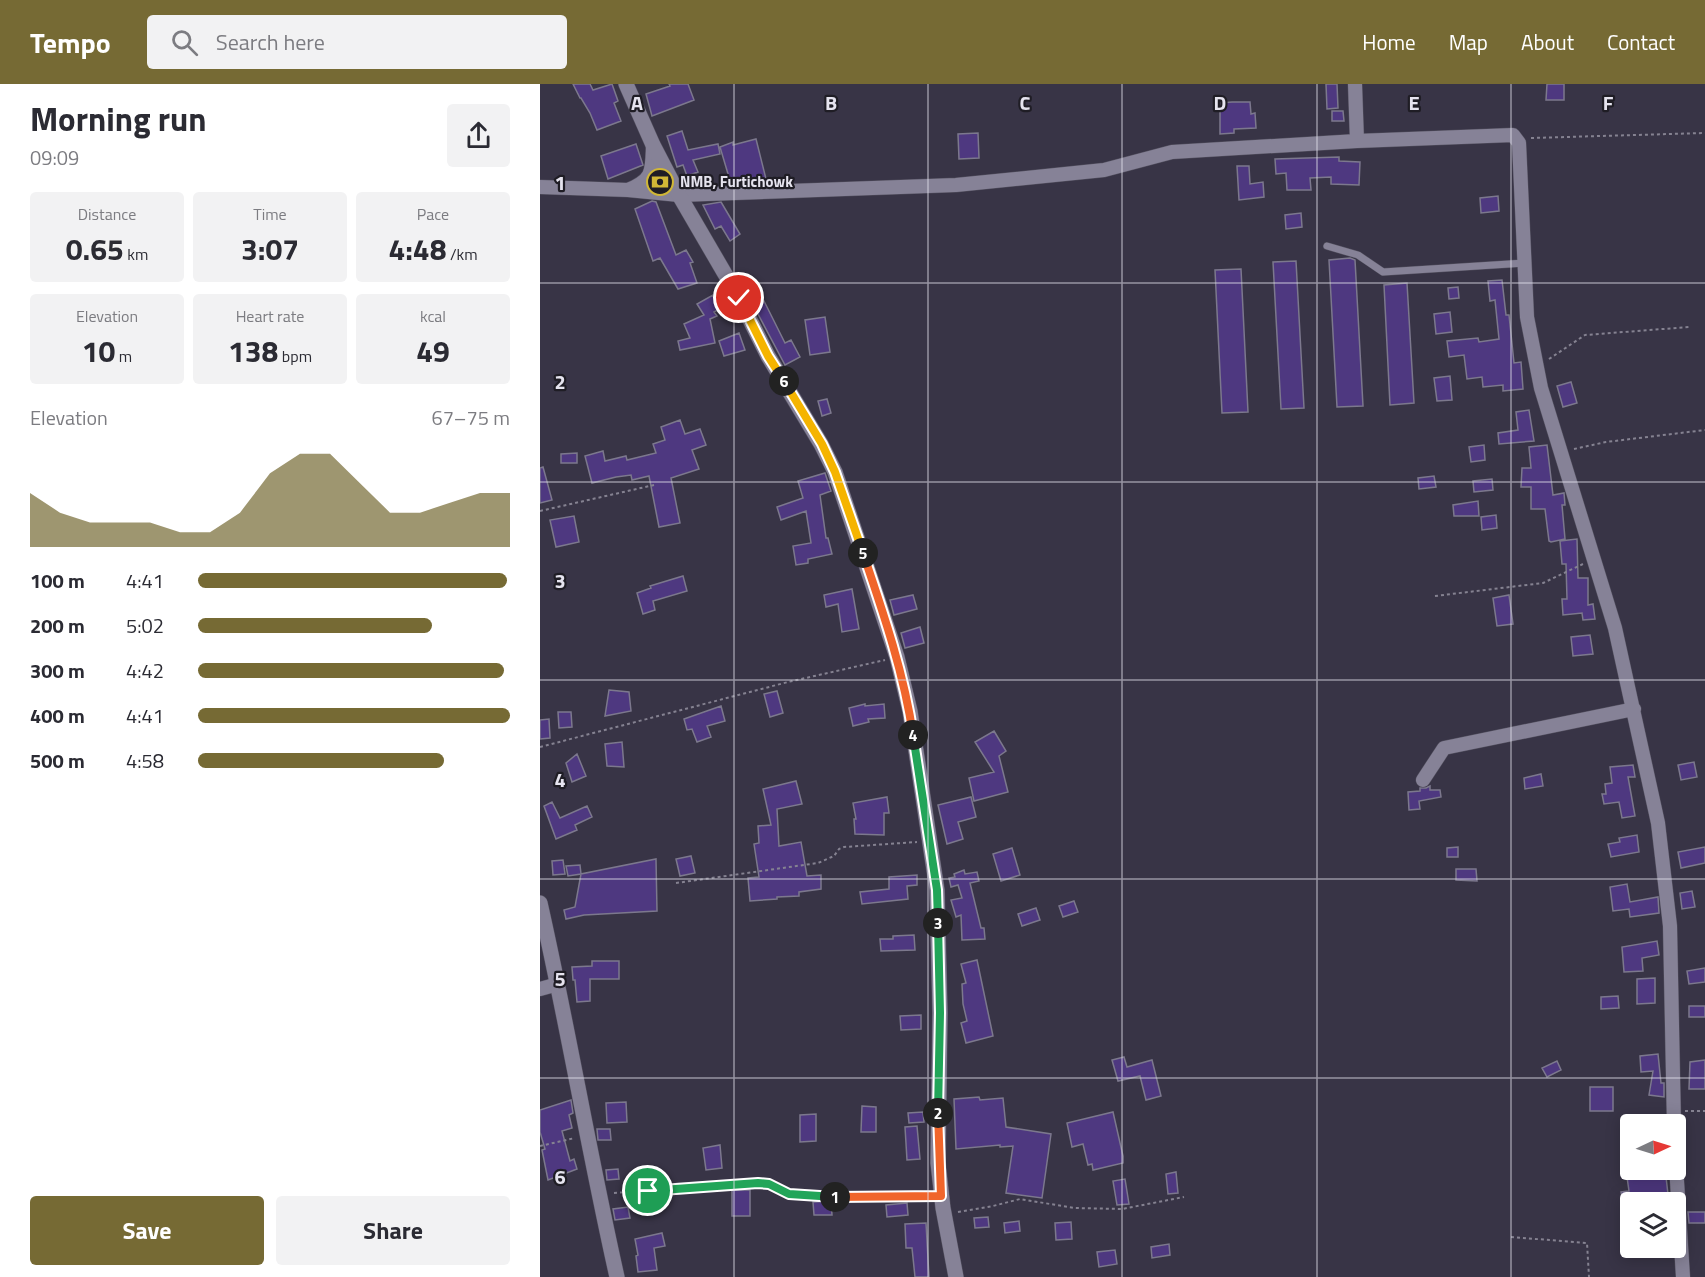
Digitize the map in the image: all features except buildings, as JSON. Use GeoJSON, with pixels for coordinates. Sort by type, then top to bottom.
{"type":"FeatureCollection","features":[{"type":"Feature","properties":{"kind":"street"},"geometry":{"type":"LineString","coordinates":[[626,84],[678,195],[739,298],[768,356],[822,444],[835,472],[897,657],[910,711],[937,890],[940,1013],[938,1152],[941,1196],[956,1277]]}},
{"type":"Feature","properties":{"kind":"street"},"geometry":{"type":"LineString","coordinates":[[1355,84],[1357,141]]}},
{"type":"Feature","properties":{"kind":"street"},"geometry":{"type":"LineString","coordinates":[[540,187],[628,190],[678,195],[956,185],[1104,170],[1173,152],[1513,135],[1519,143],[1527,317],[1541,388],[1615,628],[1658,823],[1670,926],[1674,1114]]}},
{"type":"Feature","properties":{"kind":"street"},"geometry":{"type":"LineString","coordinates":[[628,190],[643,183],[652,171],[653,145]]}},
{"type":"Feature","properties":{"kind":"street"},"geometry":{"type":"LineString","coordinates":[[1423,780],[1444,748],[1634,709]]}},
{"type":"Feature","properties":{"kind":"street"},"geometry":{"type":"LineString","coordinates":[[540,903],[558,984],[598,1194],[617,1277]]}},
{"type":"Feature","properties":{"kind":"street"},"geometry":{"type":"LineString","coordinates":[[540,989],[558,984]]}},
{"type":"Feature","properties":{"kind":"street"},"geometry":{"type":"LineString","coordinates":[[1677,1180],[1683,1277]]}},
{"type":"Feature","properties":{"kind":"lane"},"geometry":{"type":"LineString","coordinates":[[1327,246],[1358,255],[1383,272],[1525,263]]}},
{"type":"Feature","properties":{"kind":"path"},"geometry":{"type":"LineString","coordinates":[[1516,139],[1705,133]]}},
{"type":"Feature","properties":{"kind":"path"},"geometry":{"type":"LineString","coordinates":[[1537,368],[1585,335],[1689,327]]}},
{"type":"Feature","properties":{"kind":"path"},"geometry":{"type":"LineString","coordinates":[[1561,452],[1606,442],[1705,430]]}},
{"type":"Feature","properties":{"kind":"path"},"geometry":{"type":"LineString","coordinates":[[540,511],[654,485]]}},
{"type":"Feature","properties":{"kind":"path"},"geometry":{"type":"LineString","coordinates":[[1435,596],[1543,583],[1594,558]]}},
{"type":"Feature","properties":{"kind":"path"},"geometry":{"type":"LineString","coordinates":[[540,747],[788,682],[897,657]]}},
{"type":"Feature","properties":{"kind":"path"},"geometry":{"type":"LineString","coordinates":[[676,883],[818,862],[834,856],[839,849],[844,847],[929,842]]}},
{"type":"Feature","properties":{"kind":"path"},"geometry":{"type":"LineString","coordinates":[[1686,1115],[1705,1111]]}},
{"type":"Feature","properties":{"kind":"path"},"geometry":{"type":"LineString","coordinates":[[540,1146],[587,1135]]}},
{"type":"Feature","properties":{"kind":"path"},"geometry":{"type":"LineString","coordinates":[[598,1194],[758,1183],[769,1184],[789,1194],[828,1197],[941,1196]]}},
{"type":"Feature","properties":{"kind":"path"},"geometry":{"type":"LineString","coordinates":[[944,1214],[1020,1199],[1074,1208],[1122,1209],[1184,1197]]}},
{"type":"Feature","properties":{"kind":"path"},"geometry":{"type":"LineString","coordinates":[[1511,1237],[1587,1243],[1589,1277]]}},
{"type":"Feature","properties":{"kind":"place","name":"NMB, Furtichowk"},"geometry":{"type":"Point","coordinates":[660,182]}},
{"type":"Feature","properties":{"kind":"route"},"geometry":{"type":"LineString","coordinates":[[648,1191],[758,1183],[769,1184],[789,1194],[828,1197],[941,1196],[938,1163],[940,1013],[937,890],[910,711],[897,657],[835,472],[822,444],[768,356],[739,298]]}}]}
